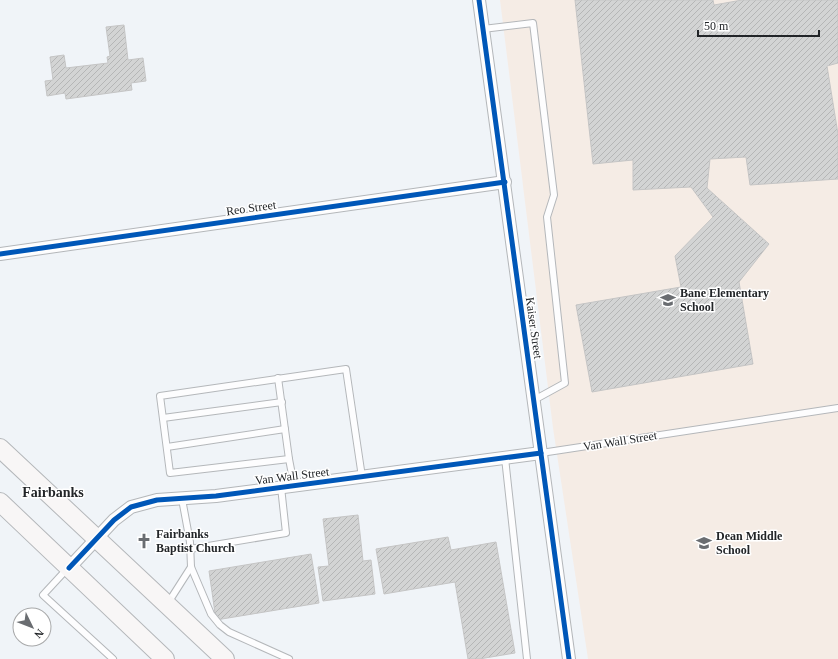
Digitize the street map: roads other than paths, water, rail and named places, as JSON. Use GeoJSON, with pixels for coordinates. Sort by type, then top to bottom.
{"type":"FeatureCollection","features":[{"type":"Feature","properties":{"kind":"main road"},"geometry":{"type":"LineString","coordinates":[[0,448],[225,659]]}},
{"type":"Feature","properties":{"kind":"main road"},"geometry":{"type":"LineString","coordinates":[[0,502],[165,659]]}},
{"type":"Feature","properties":{"kind":"street","name":"Kaiser Street"},"geometry":{"type":"LineString","coordinates":[[479,0],[569,659]]}},
{"type":"Feature","properties":{"kind":"street","name":"Reo Street"},"geometry":{"type":"LineString","coordinates":[[0,254],[505,182]]}},
{"type":"Feature","properties":{"kind":"street","name":"Van Wall Street"},"geometry":{"type":"LineString","coordinates":[[69,568],[114,520],[131,507],[157,500],[216,496],[541,453]]}},
{"type":"Feature","properties":{"kind":"lane"},"geometry":{"type":"LineString","coordinates":[[483,30],[534,23],[554,195],[547,217],[565,383],[534,400]]}},
{"type":"Feature","properties":{"kind":"lane"},"geometry":{"type":"LineString","coordinates":[[289,459],[170,473],[160,396],[346,369],[362,477]]}},
{"type":"Feature","properties":{"kind":"lane"},"geometry":{"type":"LineString","coordinates":[[278,378],[294,486]]}},
{"type":"Feature","properties":{"kind":"lane"},"geometry":{"type":"LineString","coordinates":[[163,418],[282,402]]}},
{"type":"Feature","properties":{"kind":"lane","name":"Van Wall Street"},"geometry":{"type":"LineString","coordinates":[[541,453],[838,408]]}},
{"type":"Feature","properties":{"kind":"lane"},"geometry":{"type":"LineString","coordinates":[[167,447],[285,429]]}},
{"type":"Feature","properties":{"kind":"lane"},"geometry":{"type":"LineString","coordinates":[[505,458],[527,659]]}},
{"type":"Feature","properties":{"kind":"lane"},"geometry":{"type":"LineString","coordinates":[[190,549],[286,533],[281,487]]}},
{"type":"Feature","properties":{"kind":"lane"},"geometry":{"type":"LineString","coordinates":[[182,498],[190,549],[191,567],[211,614],[220,625],[229,632],[289,659]]}},
{"type":"Feature","properties":{"kind":"lane"},"geometry":{"type":"LineString","coordinates":[[167,604],[191,567]]}},
{"type":"Feature","properties":{"kind":"lane"},"geometry":{"type":"LineString","coordinates":[[69,568],[43,595],[112,659]]}},
{"type":"Feature","properties":{"kind":"place","name":"Bane Elementary School"},"geometry":{"type":"Point","coordinates":[668,300]}},
{"type":"Feature","properties":{"kind":"place","name":"Fairbanks Baptist Church"},"geometry":{"type":"Point","coordinates":[144,541]}},
{"type":"Feature","properties":{"kind":"place","name":"Dean Middle School"},"geometry":{"type":"Point","coordinates":[704,543]}},
{"type":"Feature","properties":{"kind":"district","name":"Fairbanks"},"geometry":{"type":"Point","coordinates":[53,492]}}]}
